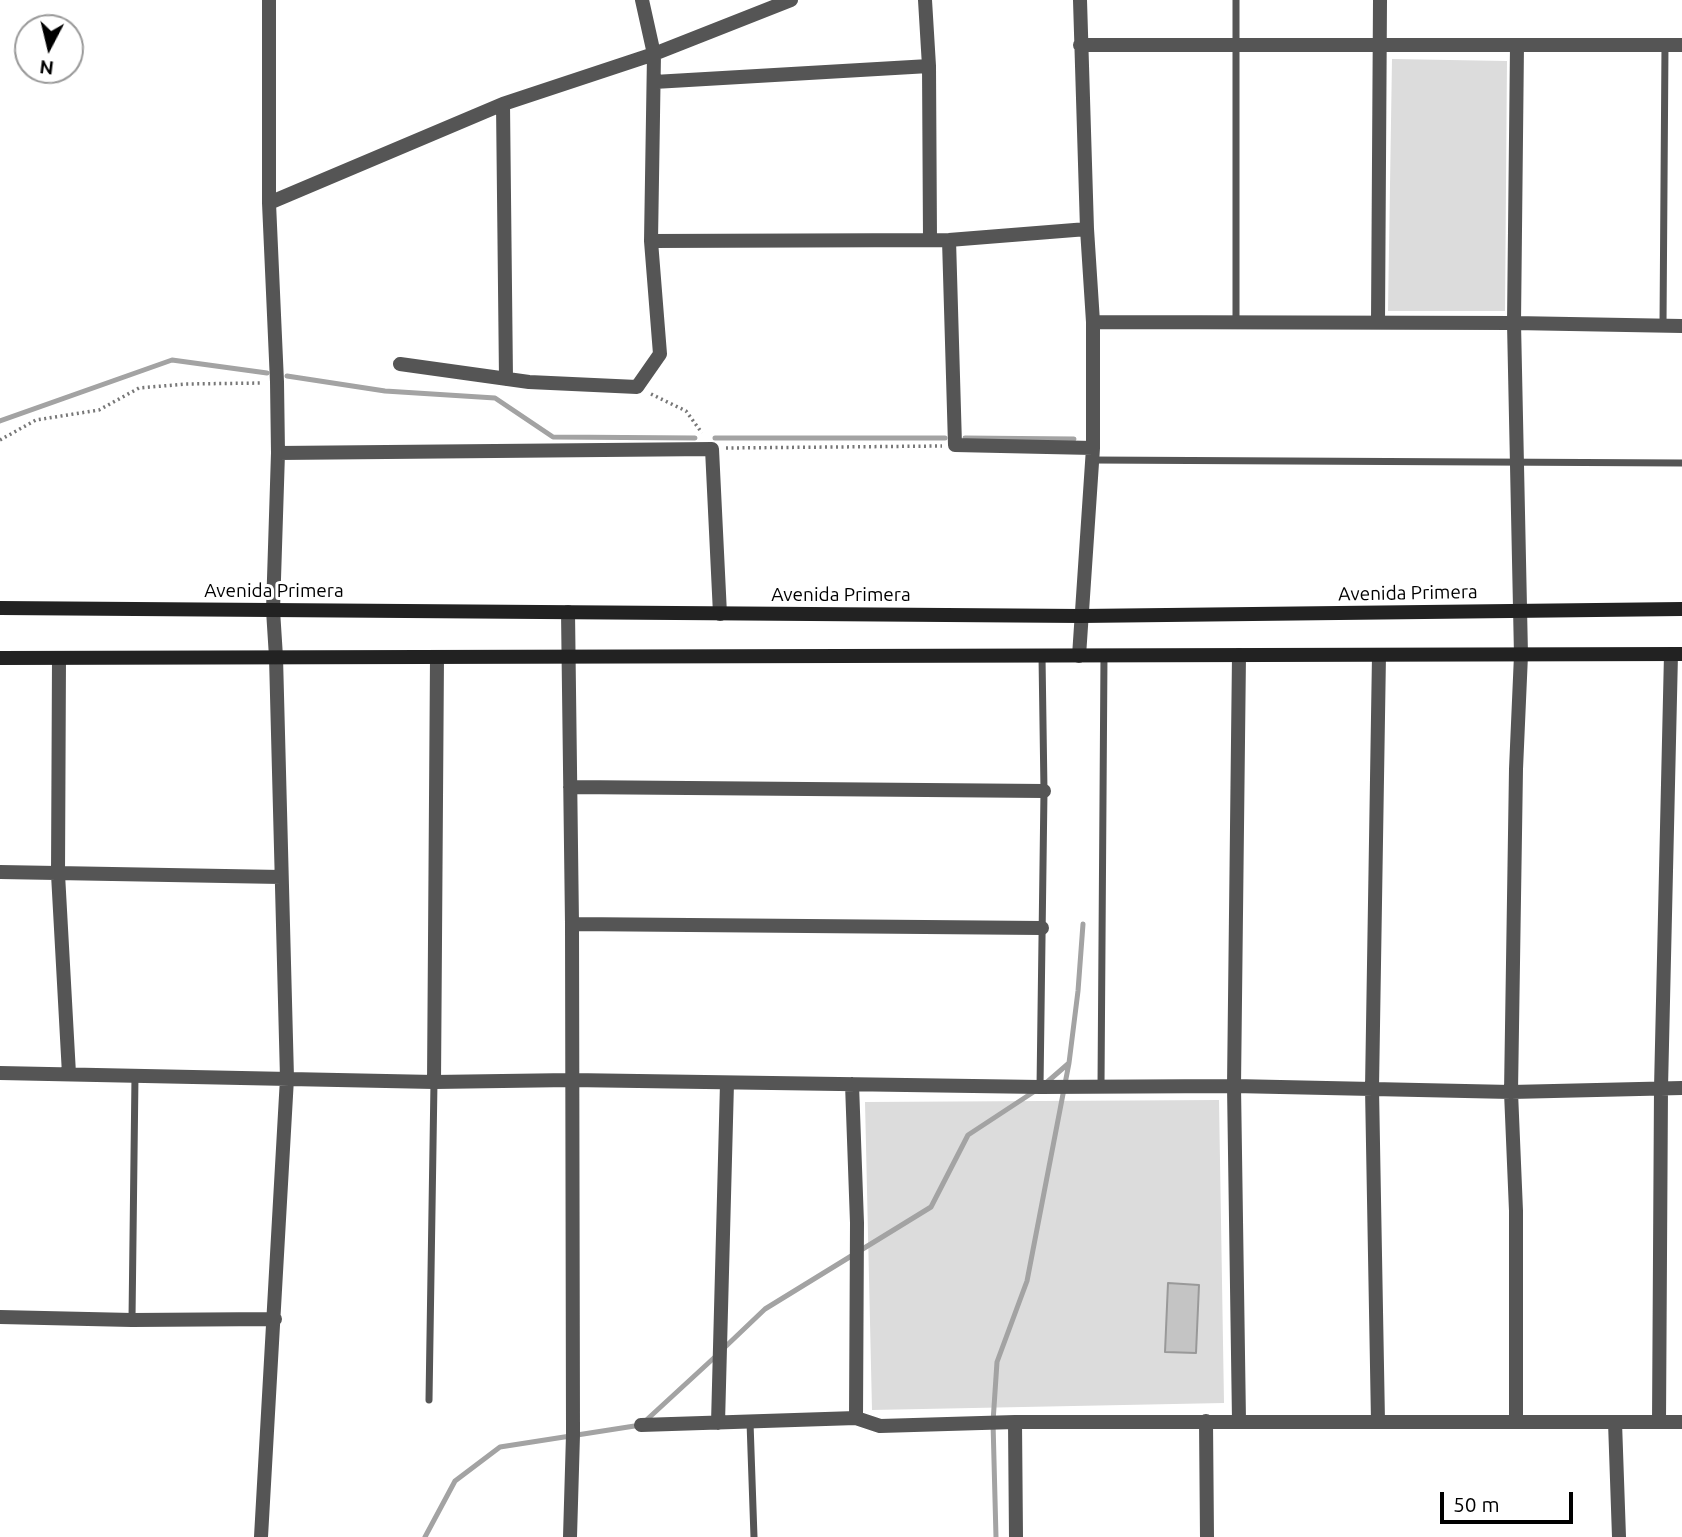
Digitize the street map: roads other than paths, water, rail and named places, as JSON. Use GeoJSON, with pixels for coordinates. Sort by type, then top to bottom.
{"type":"FeatureCollection","features":[{"type":"Feature","properties":{"kind":"main road","name":"Avenida Primera"},"geometry":{"type":"LineString","coordinates":[[0,608],[1081,616],[1682,609]]}},
{"type":"Feature","properties":{"kind":"main road"},"geometry":{"type":"LineString","coordinates":[[0,658],[1677,654]]}},
{"type":"Feature","properties":{"kind":"street"},"geometry":{"type":"LineString","coordinates":[[261,1537],[287,1078],[273,610],[278,453],[270,203],[270,0]]}},
{"type":"Feature","properties":{"kind":"street"},"geometry":{"type":"LineString","coordinates":[[400,365],[506,379],[637,387],[660,354],[651,241],[654,54],[642,0]]}},
{"type":"Feature","properties":{"kind":"street"},"geometry":{"type":"LineString","coordinates":[[270,203],[503,104],[654,54],[757,7],[791,0]]}},
{"type":"Feature","properties":{"kind":"street"},"geometry":{"type":"LineString","coordinates":[[925,0],[929,66],[930,240]]}},
{"type":"Feature","properties":{"kind":"street"},"geometry":{"type":"LineString","coordinates":[[1079,656],[1093,454],[1093,322],[1087,229],[1080,0]]}},
{"type":"Feature","properties":{"kind":"street"},"geometry":{"type":"LineString","coordinates":[[1378,322],[1380,0]]}},
{"type":"Feature","properties":{"kind":"street"},"geometry":{"type":"LineString","coordinates":[[1080,45],[1682,45]]}},
{"type":"Feature","properties":{"kind":"street"},"geometry":{"type":"LineString","coordinates":[[1516,1422],[1516,1211],[1511,1091],[1516,769],[1521,655],[1514,323],[1517,45]]}},
{"type":"Feature","properties":{"kind":"street"},"geometry":{"type":"LineString","coordinates":[[654,82],[929,66]]}},
{"type":"Feature","properties":{"kind":"street"},"geometry":{"type":"LineString","coordinates":[[503,104],[506,379]]}},
{"type":"Feature","properties":{"kind":"street"},"geometry":{"type":"LineString","coordinates":[[651,241],[949,240],[1087,229]]}},
{"type":"Feature","properties":{"kind":"street"},"geometry":{"type":"LineString","coordinates":[[949,240],[955,445],[1093,454]]}},
{"type":"Feature","properties":{"kind":"street"},"geometry":{"type":"LineString","coordinates":[[1093,322],[1682,326]]}},
{"type":"Feature","properties":{"kind":"street"},"geometry":{"type":"LineString","coordinates":[[278,453],[712,449],[720,614]]}},
{"type":"Feature","properties":{"kind":"street"},"geometry":{"type":"LineString","coordinates":[[568,612],[572,924],[573,1435],[570,1537]]}},
{"type":"Feature","properties":{"kind":"street"},"geometry":{"type":"LineString","coordinates":[[1659,1422],[1661,1088],[1677,654]]}},
{"type":"Feature","properties":{"kind":"street"},"geometry":{"type":"LineString","coordinates":[[1238,1421],[1234,1086],[1239,655]]}},
{"type":"Feature","properties":{"kind":"street"},"geometry":{"type":"LineString","coordinates":[[1378,1422],[1372,1088],[1379,655]]}},
{"type":"Feature","properties":{"kind":"street"},"geometry":{"type":"LineString","coordinates":[[434,1082],[437,657]]}},
{"type":"Feature","properties":{"kind":"street"},"geometry":{"type":"LineString","coordinates":[[59,658],[58,874],[69,1074]]}},
{"type":"Feature","properties":{"kind":"street"},"geometry":{"type":"LineString","coordinates":[[570,786],[1044,791]]}},
{"type":"Feature","properties":{"kind":"street"},"geometry":{"type":"LineString","coordinates":[[0,872],[281,877]]}},
{"type":"Feature","properties":{"kind":"street"},"geometry":{"type":"LineString","coordinates":[[572,924],[1042,928]]}},
{"type":"Feature","properties":{"kind":"street"},"geometry":{"type":"LineString","coordinates":[[0,1073],[434,1082],[571,1080],[1511,1091],[1682,1088]]}},
{"type":"Feature","properties":{"kind":"street"},"geometry":{"type":"LineString","coordinates":[[718,1423],[727,1083]]}},
{"type":"Feature","properties":{"kind":"street"},"geometry":{"type":"LineString","coordinates":[[852,1084],[858,1223],[856,1418]]}},
{"type":"Feature","properties":{"kind":"street"},"geometry":{"type":"LineString","coordinates":[[0,1317],[275,1319]]}},
{"type":"Feature","properties":{"kind":"street"},"geometry":{"type":"LineString","coordinates":[[640,1425],[856,1418],[880,1426],[1206,1421],[1682,1422]]}},
{"type":"Feature","properties":{"kind":"street"},"geometry":{"type":"LineString","coordinates":[[1206,1421],[1207,1537]]}},
{"type":"Feature","properties":{"kind":"street"},"geometry":{"type":"LineString","coordinates":[[1015,1422],[1016,1537]]}},
{"type":"Feature","properties":{"kind":"street"},"geometry":{"type":"LineString","coordinates":[[1615,1422],[1619,1537]]}},
{"type":"Feature","properties":{"kind":"lane"},"geometry":{"type":"LineString","coordinates":[[1236,0],[1236,323]]}},
{"type":"Feature","properties":{"kind":"lane"},"geometry":{"type":"LineString","coordinates":[[1663,326],[1665,45]]}},
{"type":"Feature","properties":{"kind":"lane"},"geometry":{"type":"LineString","coordinates":[[1093,454],[1682,463]]}},
{"type":"Feature","properties":{"kind":"lane"},"geometry":{"type":"LineString","coordinates":[[1101,1087],[1104,655]]}},
{"type":"Feature","properties":{"kind":"lane"},"geometry":{"type":"LineString","coordinates":[[1040,1087],[1044,791],[1042,656]]}},
{"type":"Feature","properties":{"kind":"lane"},"geometry":{"type":"LineString","coordinates":[[132,1320],[135,1075]]}},
{"type":"Feature","properties":{"kind":"lane"},"geometry":{"type":"LineString","coordinates":[[429,1400],[434,1082]]}},
{"type":"Feature","properties":{"kind":"lane"},"geometry":{"type":"LineString","coordinates":[[750,1421],[754,1537]]}},
{"type":"Feature","properties":{"kind":"waterway"},"geometry":{"type":"LineString","coordinates":[[0,421],[172,360],[267,373]]}},
{"type":"Feature","properties":{"kind":"waterway"},"geometry":{"type":"LineString","coordinates":[[287,376],[385,391],[495,398],[553,437],[695,438]]}},
{"type":"Feature","properties":{"kind":"waterway"},"geometry":{"type":"LineString","coordinates":[[715,438],[945,438]]}},
{"type":"Feature","properties":{"kind":"waterway"},"geometry":{"type":"LineString","coordinates":[[965,438],[1074,439]]}},
{"type":"Feature","properties":{"kind":"waterway"},"geometry":{"type":"LineString","coordinates":[[1046,1083],[1069,1063],[1083,924]]}},
{"type":"Feature","properties":{"kind":"waterway"},"geometry":{"type":"LineString","coordinates":[[996,1537],[993,1422],[997,1362],[1027,1281],[1069,1063]]}},
{"type":"Feature","properties":{"kind":"waterway"},"geometry":{"type":"LineString","coordinates":[[723,1349],[765,1309],[931,1207],[968,1135],[1035,1091]]}},
{"type":"Feature","properties":{"kind":"waterway"},"geometry":{"type":"LineString","coordinates":[[425,1537],[455,1481],[500,1447],[641,1425],[716,1356]]}}]}
